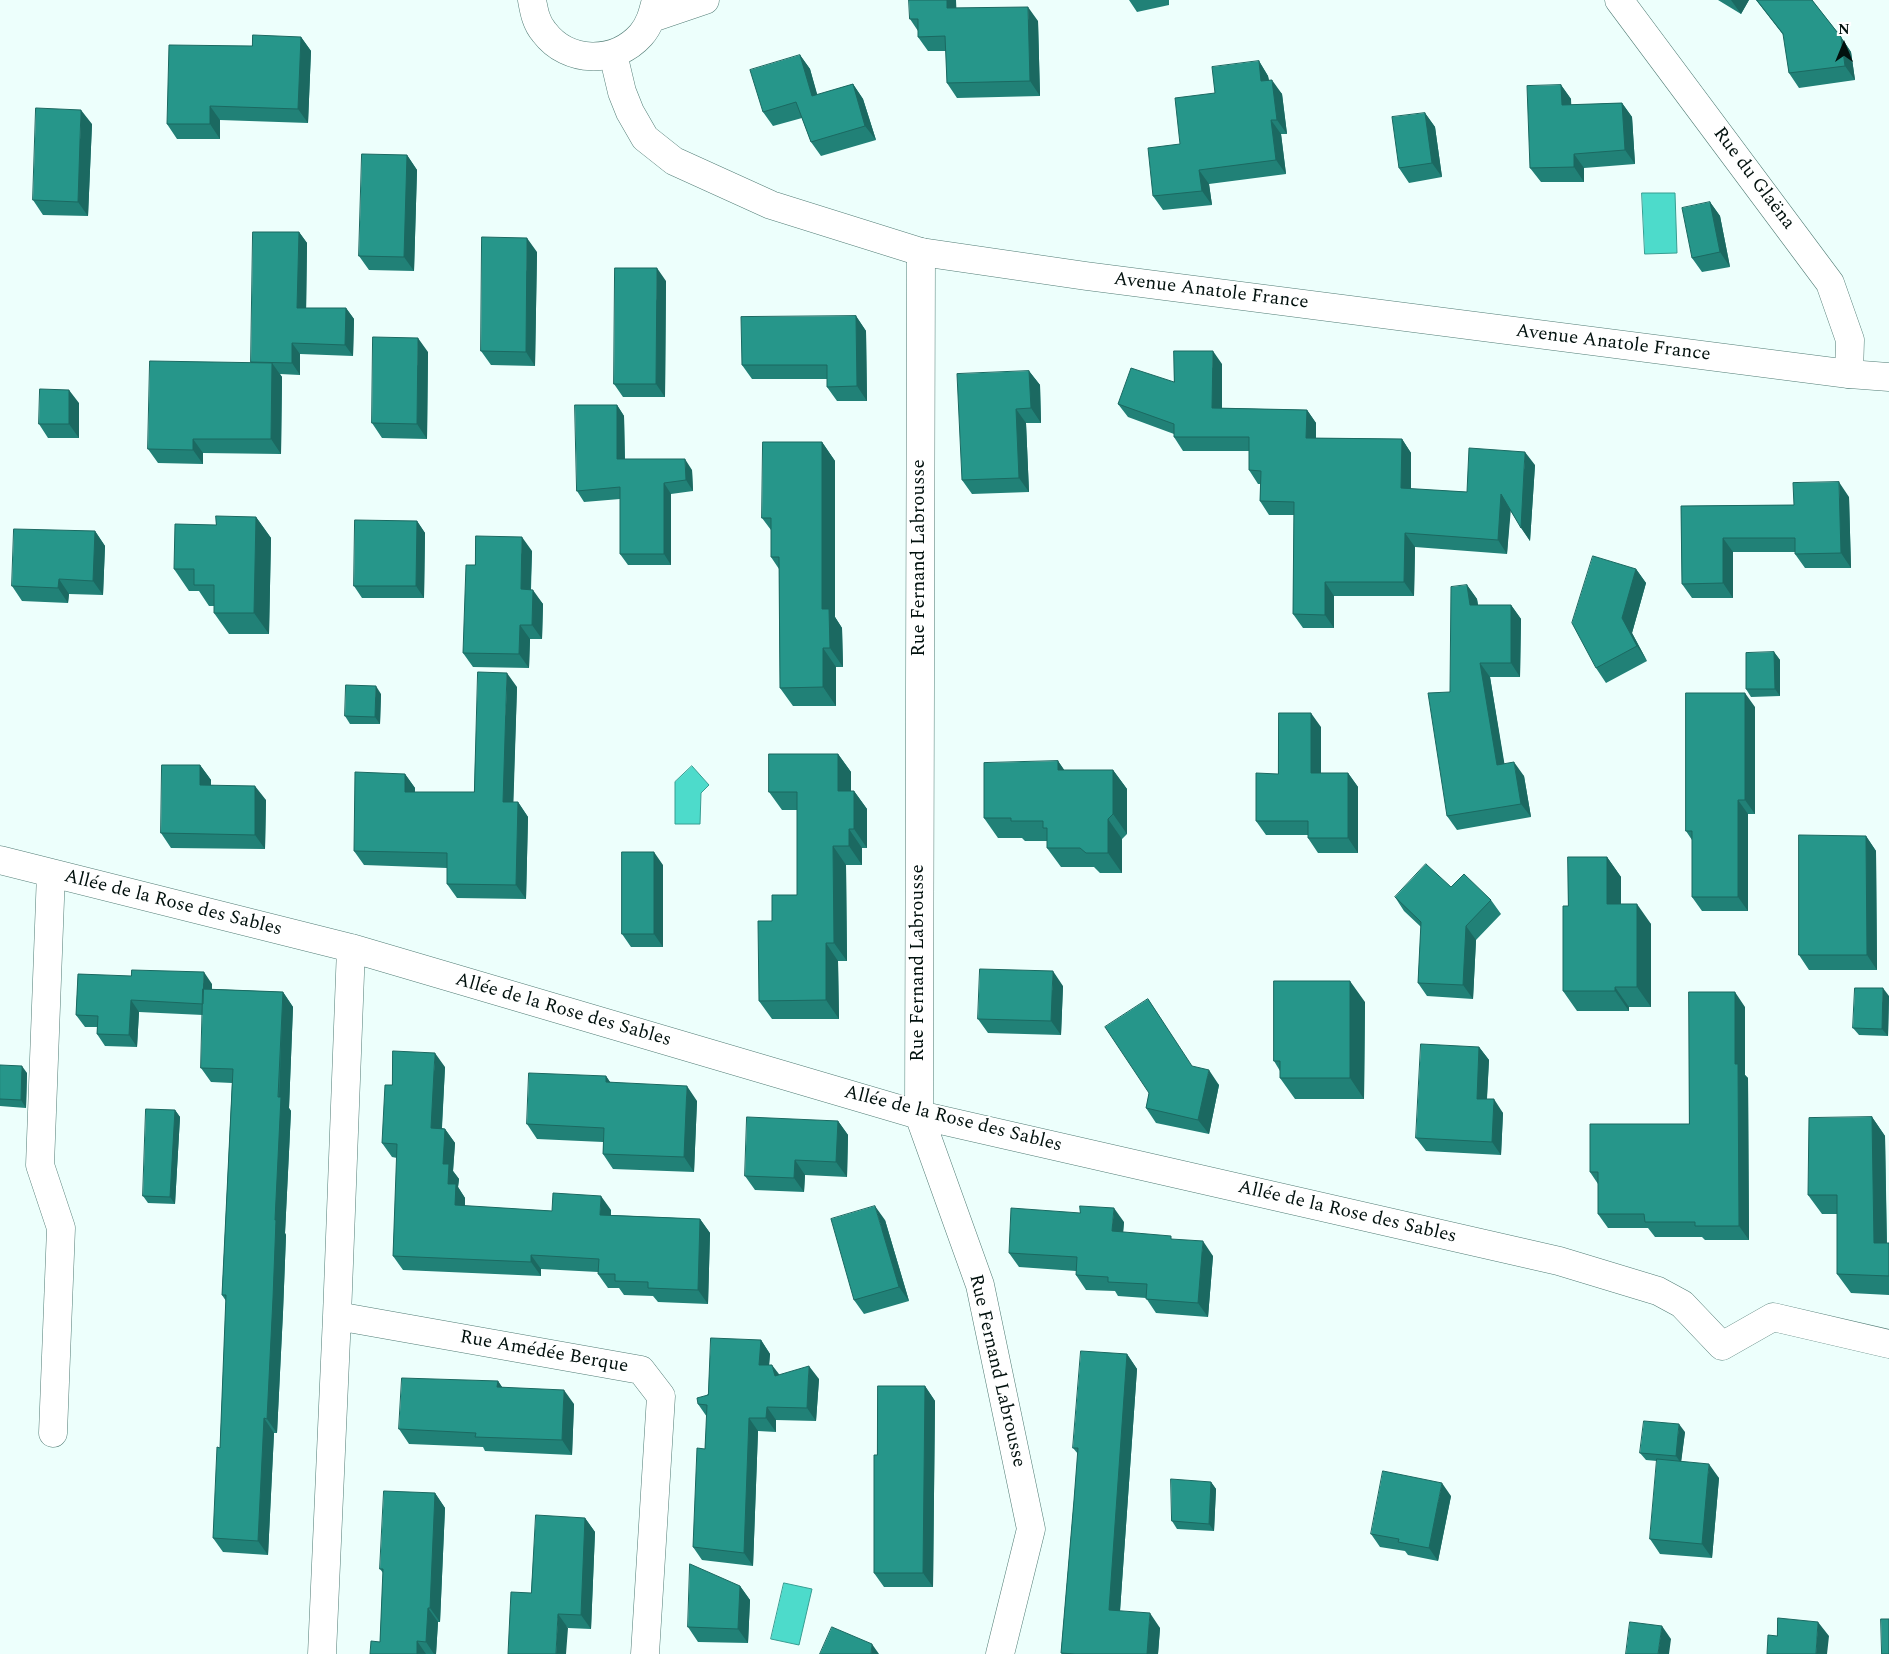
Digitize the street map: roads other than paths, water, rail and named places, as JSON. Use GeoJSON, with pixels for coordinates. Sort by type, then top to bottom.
{"type":"FeatureCollection","features":[{"type":"Feature","properties":{"kind":"street"},"geometry":{"type":"LineString","coordinates":[[532,0],[534,15],[544,32],[558,46],[575,54],[594,57],[613,54],[629,46],[643,34],[654,9],[705,0]]}},
{"type":"Feature","properties":{"kind":"street","name":"Rue du Glaëna"},"geometry":{"type":"LineString","coordinates":[[1619,0],[1830,283],[1850,340],[1849,374]]}},
{"type":"Feature","properties":{"kind":"street","name":"Avenue Anatole France"},"geometry":{"type":"LineString","coordinates":[[613,54],[622,92],[630,112],[645,138],[674,160],[771,205],[922,252],[1086,276],[1849,374],[1889,377]]}},
{"type":"Feature","properties":{"kind":"street","name":"Rue Fernand Labrousse"},"geometry":{"type":"LineString","coordinates":[[922,252],[919,1115],[980,1285],[1031,1529],[1000,1654]]}},
{"type":"Feature","properties":{"kind":"street","name":"Allée de la Rose des Sables"},"geometry":{"type":"LineString","coordinates":[[0,860],[351,948],[919,1115],[1559,1261],[1658,1291],[1682,1304],[1722,1346],[1773,1317],[1889,1344]]}},
{"type":"Feature","properties":{"kind":"street"},"geometry":{"type":"LineString","coordinates":[[51,873],[40,1165],[61,1228],[52,1434]]}},
{"type":"Feature","properties":{"kind":"street"},"geometry":{"type":"LineString","coordinates":[[322,1654],[351,948]]}},
{"type":"Feature","properties":{"kind":"street","name":"Rue Amédée Berque"},"geometry":{"type":"LineString","coordinates":[[337,1316],[641,1370],[661,1396],[645,1654]]}}]}
